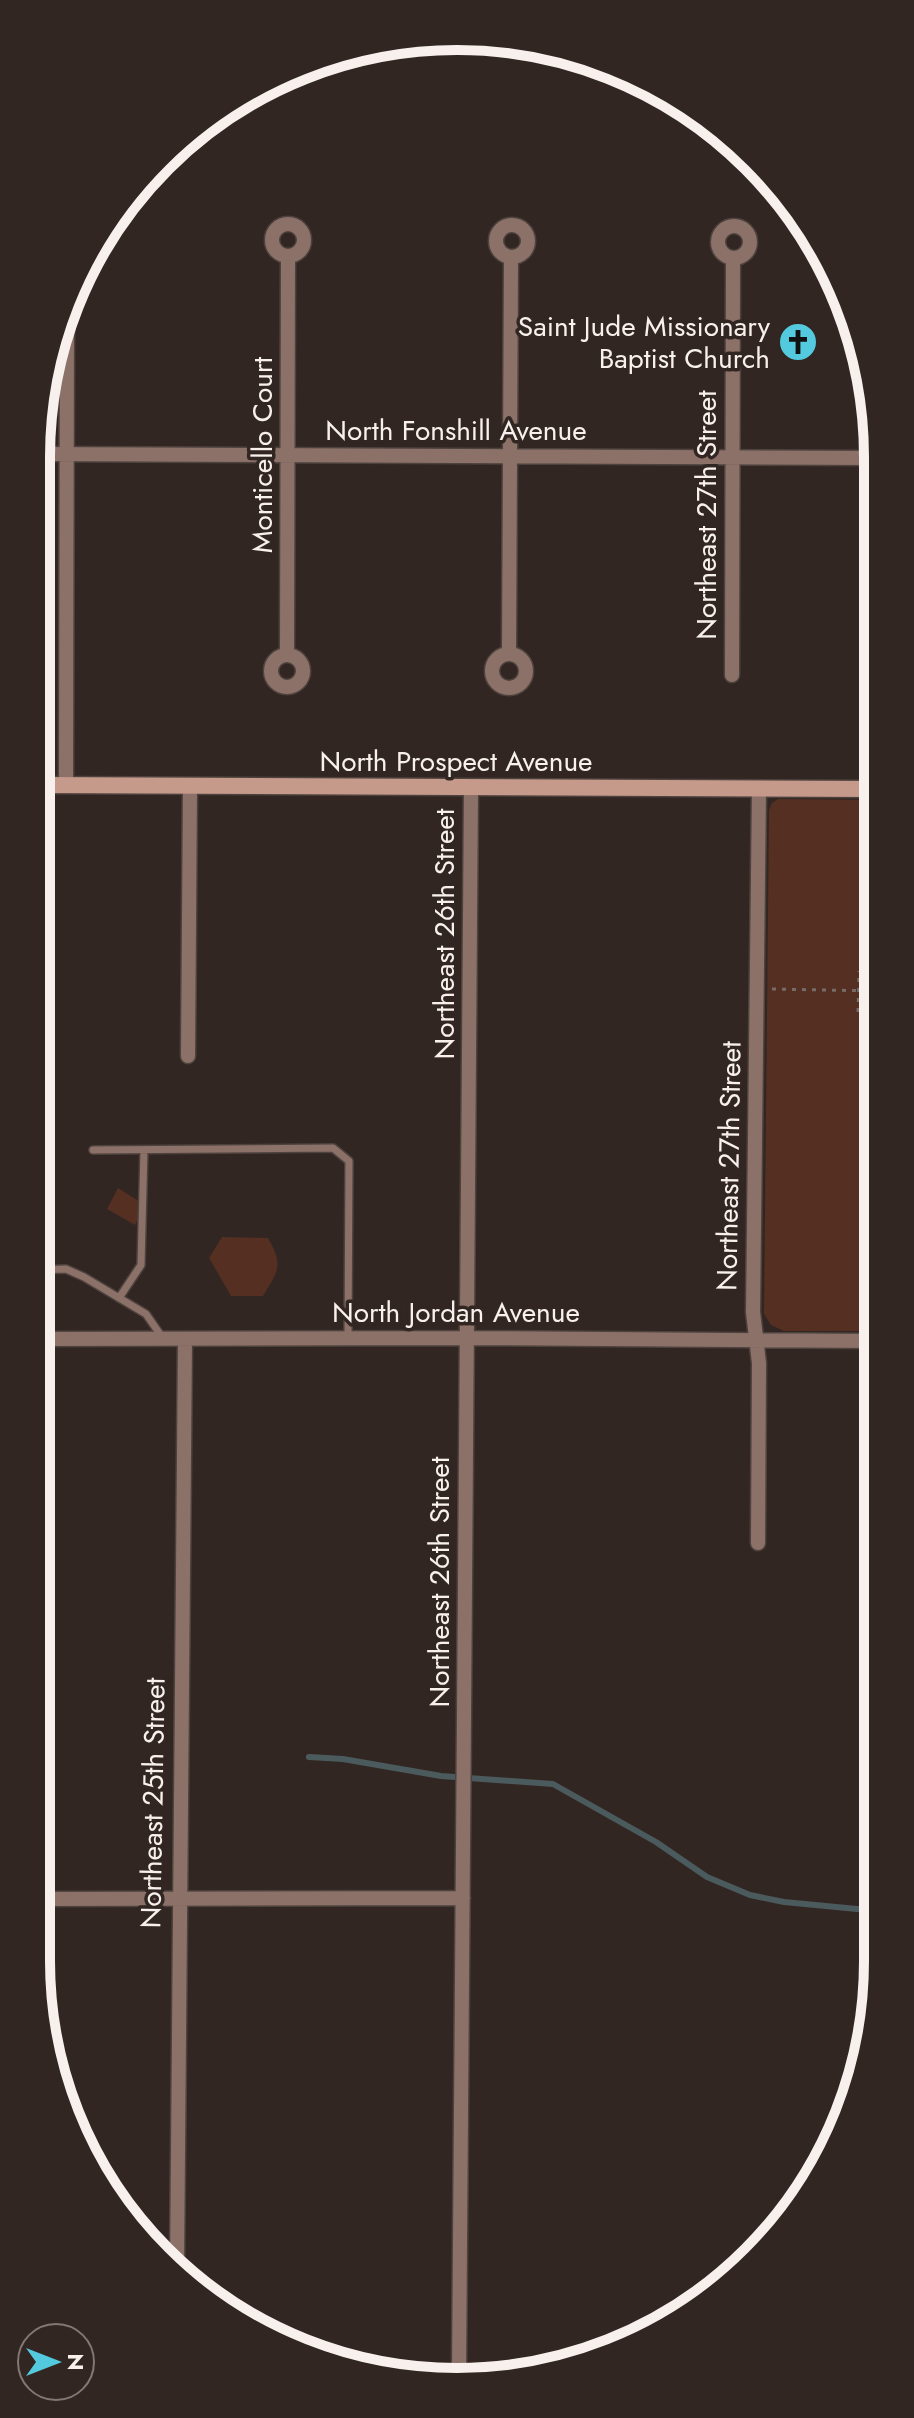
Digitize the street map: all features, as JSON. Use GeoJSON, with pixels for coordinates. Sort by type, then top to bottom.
{"type":"FeatureCollection","features":[{"type":"Feature","properties":{"kind":"street","name":"Monticello Court"},"geometry":{"type":"LineString","coordinates":[[287,654],[288,256]]}},
{"type":"Feature","properties":{"kind":"street"},"geometry":{"type":"LineString","coordinates":[[509,654],[511,258]]}},
{"type":"Feature","properties":{"kind":"street","name":"Northeast 27th Street"},"geometry":{"type":"LineString","coordinates":[[732,675],[733,259]]}},
{"type":"Feature","properties":{"kind":"street"},"geometry":{"type":"LineString","coordinates":[[66,785],[67,343]]}},
{"type":"Feature","properties":{"kind":"street","name":"North Fonshill Avenue"},"geometry":{"type":"LineString","coordinates":[[50,454],[864,458]]}},
{"type":"Feature","properties":{"kind":"street","name":"North Prospect Avenue"},"geometry":{"type":"LineString","coordinates":[[50,785],[864,789]]}},
{"type":"Feature","properties":{"kind":"street"},"geometry":{"type":"LineString","coordinates":[[188,1056],[190,786]]}},
{"type":"Feature","properties":{"kind":"street","name":"Northeast 26th Street"},"geometry":{"type":"LineString","coordinates":[[459,2368],[471,788]]}},
{"type":"Feature","properties":{"kind":"street","name":"Northeast 27th Street"},"geometry":{"type":"LineString","coordinates":[[758,1543],[759,1363],[753,1312],[759,789]]}},
{"type":"Feature","properties":{"kind":"street","name":"North Jordan Avenue"},"geometry":{"type":"LineString","coordinates":[[50,1339],[864,1341]]}},
{"type":"Feature","properties":{"kind":"street","name":"Northeast 25th Street"},"geometry":{"type":"LineString","coordinates":[[177,2256],[185,1339]]}},
{"type":"Feature","properties":{"kind":"street"},"geometry":{"type":"LineString","coordinates":[[50,1899],[463,1898]]}},
{"type":"Feature","properties":{"kind":"lane"},"geometry":{"type":"LineString","coordinates":[[93,1150],[333,1148],[349,1161],[348,1338]]}},
{"type":"Feature","properties":{"kind":"lane"},"geometry":{"type":"LineString","coordinates":[[119,1298],[141,1265],[144,1150]]}},
{"type":"Feature","properties":{"kind":"lane"},"geometry":{"type":"LineString","coordinates":[[50,1270],[66,1269],[146,1314],[164,1339]]}},
{"type":"Feature","properties":{"kind":"path"},"geometry":{"type":"LineString","coordinates":[[858,1012],[859,971]]}},
{"type":"Feature","properties":{"kind":"path"},"geometry":{"type":"LineString","coordinates":[[757,989],[864,991]]}},
{"type":"Feature","properties":{"kind":"shaded area"},"geometry":{"type":"Polygon","coordinates":[[[778,799],[864,800],[864,1331],[784,1331],[771,1325],[764,1314],[769,810],[778,799]]]}},
{"type":"Feature","properties":{"kind":"shaded area"},"geometry":{"type":"Polygon","coordinates":[[[118,1188],[145,1205],[135,1225],[107,1209],[118,1188]]]}},
{"type":"Feature","properties":{"kind":"shaded area"},"geometry":{"type":"Polygon","coordinates":[[[222,1237],[268,1238],[276,1255],[277,1268],[263,1296],[231,1296],[209,1258],[222,1237]]]}},
{"type":"Feature","properties":{"kind":"building"},"geometry":{"type":"Polygon","coordinates":[[[50,1074],[53,1074],[53,1111],[50,1111],[50,1074]]]}},
{"type":"Feature","properties":{"kind":"waterway"},"geometry":{"type":"LineString","coordinates":[[309,1757],[343,1759],[441,1776],[553,1784],[656,1842],[707,1877],[750,1895],[784,1902],[864,1910]]}},
{"type":"Feature","properties":{"kind":"place","name":"Saint Jude Missionary Baptist Church"},"geometry":{"type":"Point","coordinates":[798,342]}}]}
